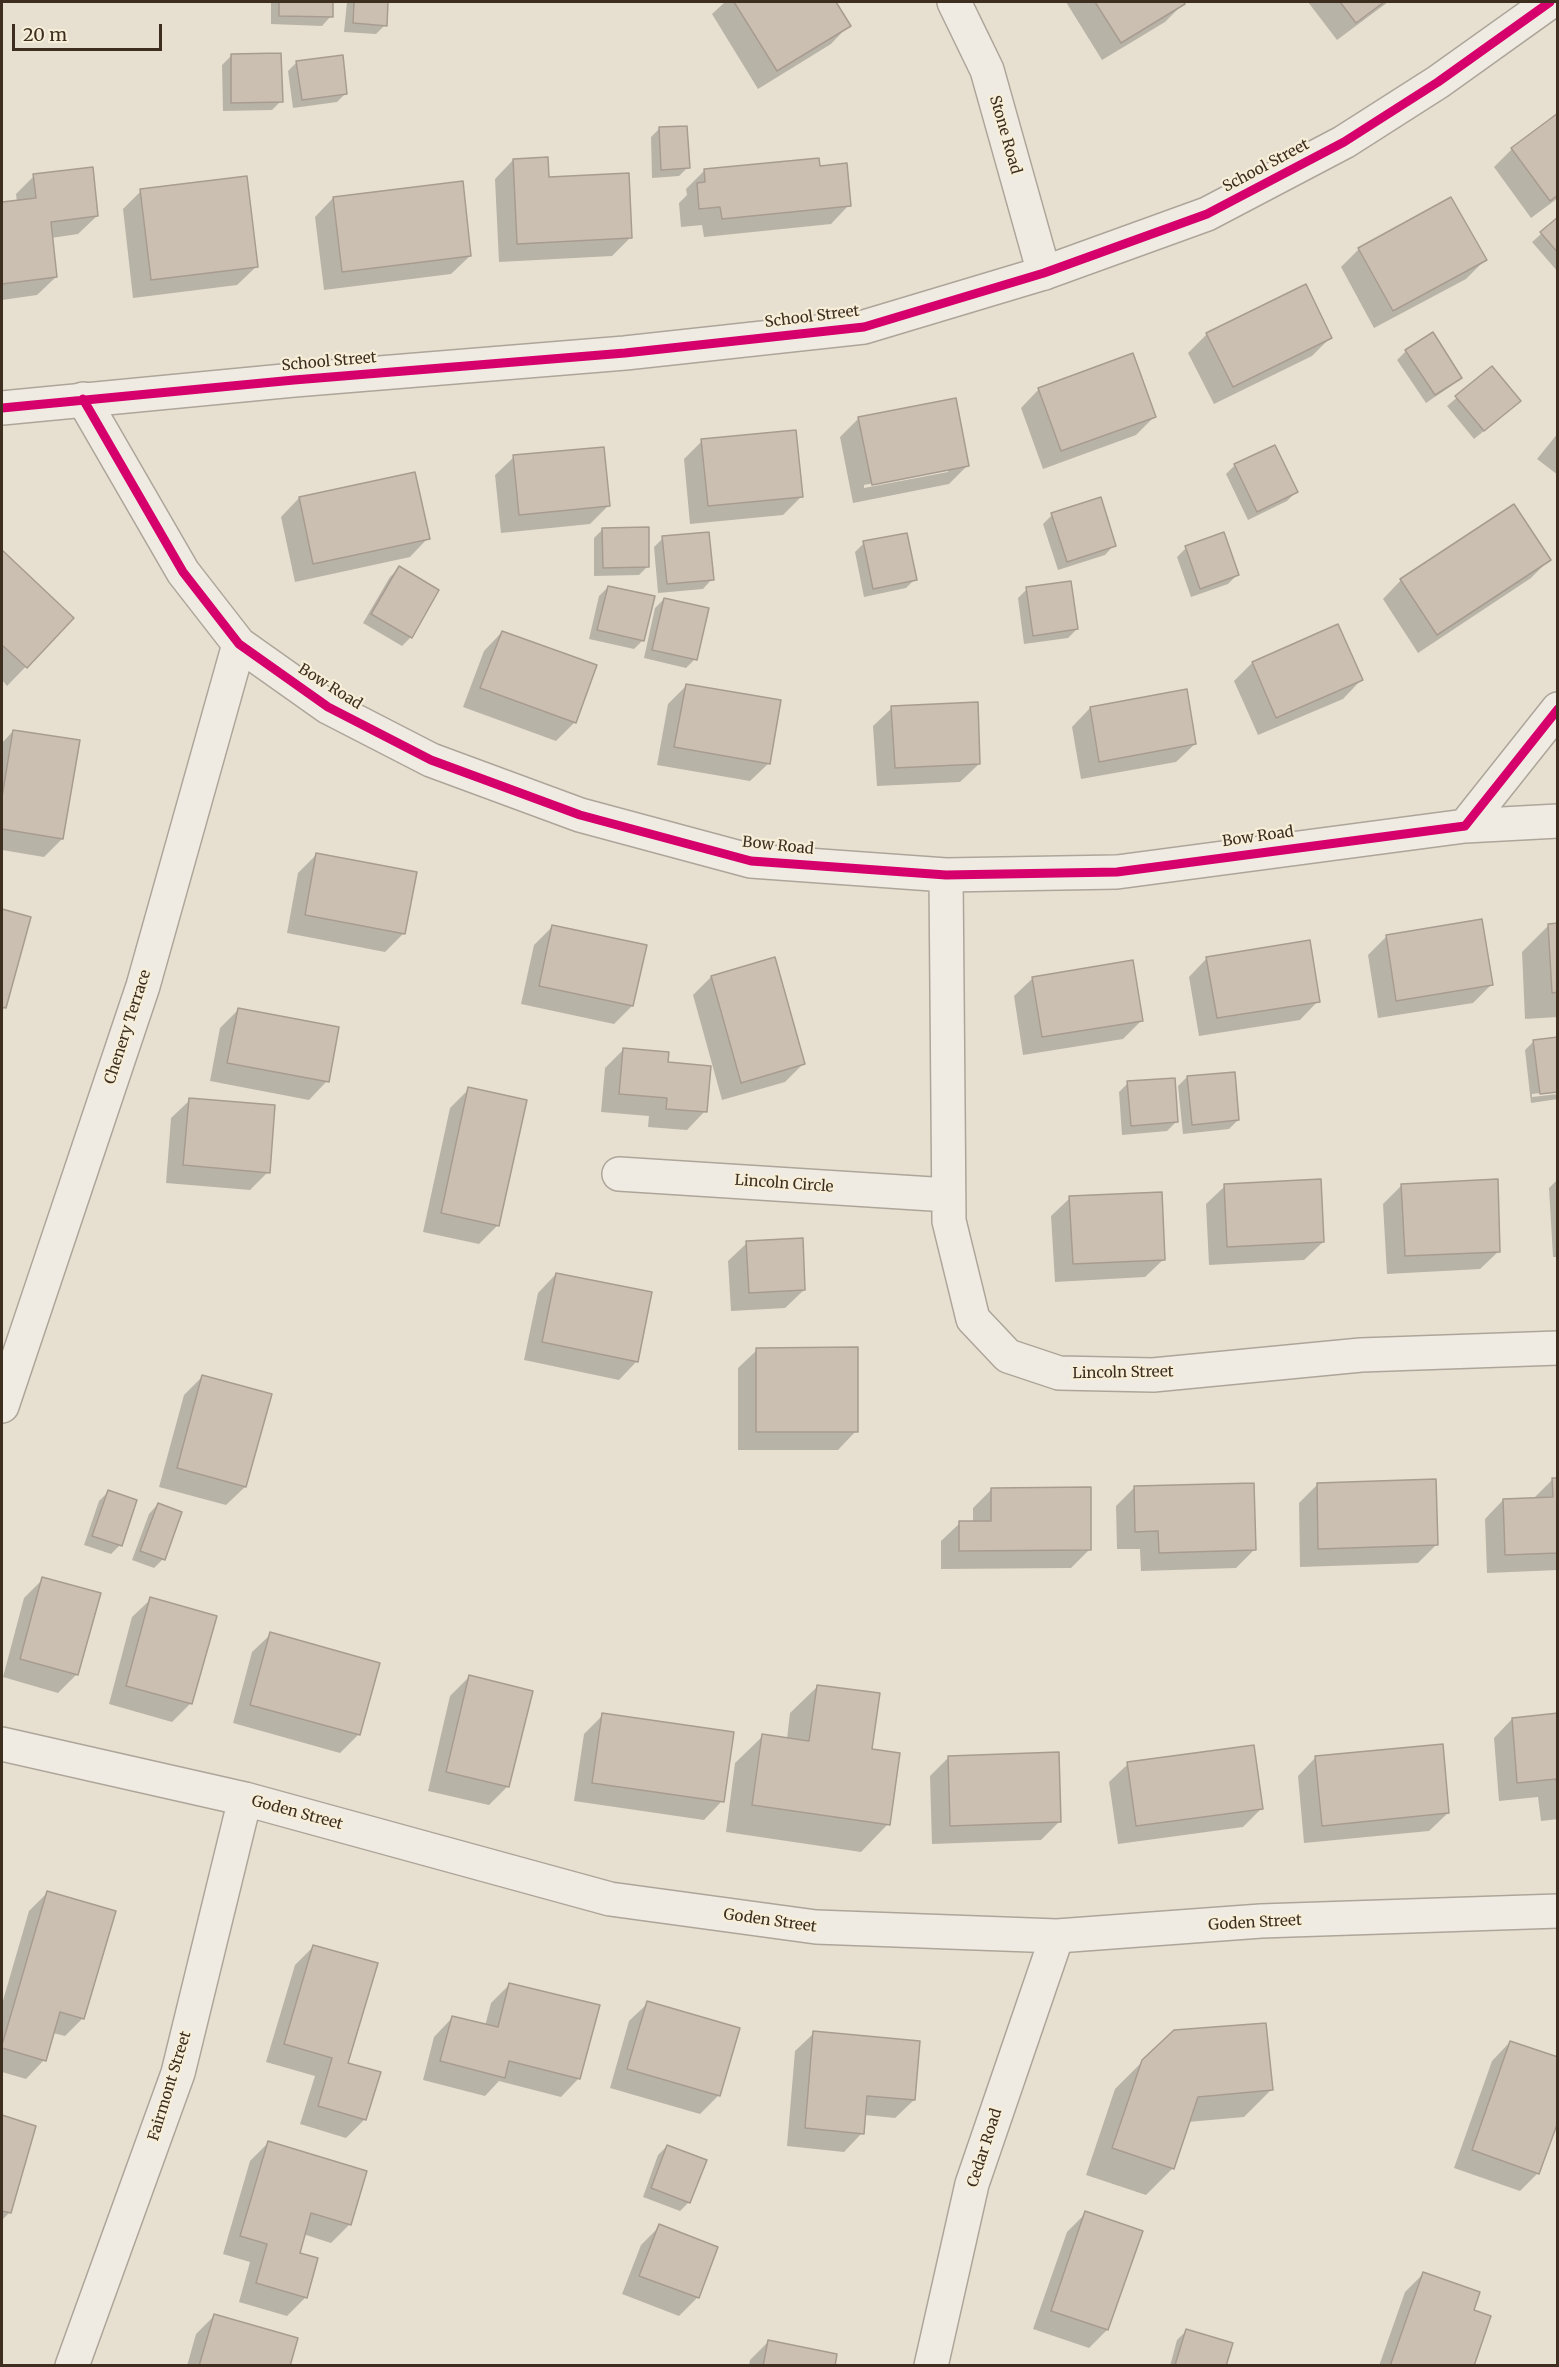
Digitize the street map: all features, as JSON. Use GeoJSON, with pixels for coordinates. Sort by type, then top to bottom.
{"type":"FeatureCollection","features":[{"type":"Feature","properties":{"kind":"street","name":"Stone Road"},"geometry":{"type":"LineString","coordinates":[[954,2],[987,70],[1044,273]]}},
{"type":"Feature","properties":{"kind":"street","name":"School Street"},"geometry":{"type":"LineString","coordinates":[[2,408],[83,399],[625,353],[864,327],[1044,273],[1207,214],[1344,142],[1438,82],[1550,2]]}},
{"type":"Feature","properties":{"kind":"street","name":"Bow Road"},"geometry":{"type":"LineString","coordinates":[[83,399],[183,572],[239,644],[327,707],[431,760],[580,815],[752,861],[946,875],[1117,872],[1465,826],[1557,821]]}},
{"type":"Feature","properties":{"kind":"street","name":"Chenery Terrace"},"geometry":{"type":"LineString","coordinates":[[2,1406],[143,986],[239,644]]}},
{"type":"Feature","properties":{"kind":"street"},"geometry":{"type":"LineString","coordinates":[[1465,826],[1557,709]]}},
{"type":"Feature","properties":{"kind":"street","name":"Lincoln Street"},"geometry":{"type":"LineString","coordinates":[[946,875],[948,1221],[973,1319],[1008,1356],[1059,1373],[1153,1375],[1361,1355],[1557,1348]]}},
{"type":"Feature","properties":{"kind":"street","name":"Lincoln Circle"},"geometry":{"type":"LineString","coordinates":[[619,1174],[948,1195]]}},
{"type":"Feature","properties":{"kind":"street","name":"Goden Street"},"geometry":{"type":"LineString","coordinates":[[2,1744],[245,1799],[610,1899],[816,1928],[1057,1936],[1261,1921],[1557,1911]]}},
{"type":"Feature","properties":{"kind":"street","name":"Fairmont Street"},"geometry":{"type":"LineString","coordinates":[[72,2366],[178,2073],[245,1799]]}},
{"type":"Feature","properties":{"kind":"street","name":"Cedar Road"},"geometry":{"type":"LineString","coordinates":[[931,2366],[972,2184],[1057,1936]]}},
{"type":"Feature","properties":{"kind":"building"},"geometry":{"type":"Polygon","coordinates":[[[279,2],[333,2],[333,17],[279,16],[279,2]]]}},
{"type":"Feature","properties":{"kind":"building"},"geometry":{"type":"Polygon","coordinates":[[[354,2],[388,2],[387,26],[353,23],[354,2]]]}},
{"type":"Feature","properties":{"kind":"building"},"geometry":{"type":"Polygon","coordinates":[[[734,2],[836,2],[851,26],[777,71],[734,2]]]}},
{"type":"Feature","properties":{"kind":"building"},"geometry":{"type":"Polygon","coordinates":[[[1095,2],[1184,2],[1185,4],[1121,43],[1095,2]]]}},
{"type":"Feature","properties":{"kind":"building"},"geometry":{"type":"Polygon","coordinates":[[[1340,2],[1384,2],[1356,23],[1340,2]]]}},
{"type":"Feature","properties":{"kind":"building"},"geometry":{"type":"Polygon","coordinates":[[[281,53],[283,102],[231,103],[231,54],[281,53]]]}},
{"type":"Feature","properties":{"kind":"building"},"geometry":{"type":"Polygon","coordinates":[[[343,55],[347,94],[302,100],[296,61],[343,55]]]}},
{"type":"Feature","properties":{"kind":"building"},"geometry":{"type":"Polygon","coordinates":[[[1558,113],[1558,195],[1550,201],[1511,148],[1558,113]]]}},
{"type":"Feature","properties":{"kind":"building"},"geometry":{"type":"Polygon","coordinates":[[[687,126],[690,168],[661,170],[659,127],[687,126]]]}},
{"type":"Feature","properties":{"kind":"building"},"geometry":{"type":"Polygon","coordinates":[[[548,157],[549,177],[629,173],[632,238],[517,244],[513,159],[548,157]]]}},
{"type":"Feature","properties":{"kind":"building"},"geometry":{"type":"Polygon","coordinates":[[[819,158],[820,166],[847,163],[851,206],[722,219],[720,207],[699,209],[697,183],[705,182],[704,169],[819,158]]]}},
{"type":"Feature","properties":{"kind":"building"},"geometry":{"type":"Polygon","coordinates":[[[93,167],[98,216],[51,222],[57,277],[2,284],[2,202],[36,198],[33,174],[93,167]]]}},
{"type":"Feature","properties":{"kind":"building"},"geometry":{"type":"Polygon","coordinates":[[[247,176],[258,267],[151,280],[140,189],[247,176]]]}},
{"type":"Feature","properties":{"kind":"building"},"geometry":{"type":"Polygon","coordinates":[[[463,181],[471,256],[342,272],[333,197],[463,181]]]}},
{"type":"Feature","properties":{"kind":"building"},"geometry":{"type":"Polygon","coordinates":[[[1451,197],[1487,260],[1393,311],[1358,248],[1451,197]]]}},
{"type":"Feature","properties":{"kind":"building"},"geometry":{"type":"Polygon","coordinates":[[[1558,217],[1558,253],[1540,232],[1558,217]]]}},
{"type":"Feature","properties":{"kind":"building"},"geometry":{"type":"Polygon","coordinates":[[[1306,284],[1332,338],[1233,387],[1206,333],[1306,284]]]}},
{"type":"Feature","properties":{"kind":"building"},"geometry":{"type":"Polygon","coordinates":[[[1433,332],[1462,378],[1435,395],[1405,350],[1433,332]]]}},
{"type":"Feature","properties":{"kind":"building"},"geometry":{"type":"Polygon","coordinates":[[[1133,353],[1156,417],[1061,451],[1038,388],[1133,353]]]}},
{"type":"Feature","properties":{"kind":"building"},"geometry":{"type":"Polygon","coordinates":[[[1492,366],[1521,401],[1484,431],[1455,396],[1492,366]]]}},
{"type":"Feature","properties":{"kind":"building"},"geometry":{"type":"Polygon","coordinates":[[[956,398],[969,466],[872,485],[858,417],[956,398]]]}},
{"type":"Feature","properties":{"kind":"building"},"geometry":{"type":"Polygon","coordinates":[[[796,430],[803,497],[708,506],[701,439],[796,430]]]}},
{"type":"Feature","properties":{"kind":"building"},"geometry":{"type":"Polygon","coordinates":[[[1275,445],[1298,492],[1257,512],[1234,464],[1275,445]]]}},
{"type":"Feature","properties":{"kind":"building"},"geometry":{"type":"Polygon","coordinates":[[[604,447],[610,506],[519,515],[513,455],[604,447]]]}},
{"type":"Feature","properties":{"kind":"building"},"geometry":{"type":"Polygon","coordinates":[[[415,472],[430,539],[313,564],[299,497],[415,472]]]}},
{"type":"Feature","properties":{"kind":"building"},"geometry":{"type":"Polygon","coordinates":[[[1101,497],[1116,546],[1067,562],[1051,513],[1101,497]]]}},
{"type":"Feature","properties":{"kind":"building"},"geometry":{"type":"Polygon","coordinates":[[[1514,504],[1551,560],[1437,635],[1400,579],[1514,504]]]}},
{"type":"Feature","properties":{"kind":"building"},"geometry":{"type":"Polygon","coordinates":[[[649,527],[649,567],[603,568],[602,528],[649,527]]]}},
{"type":"Feature","properties":{"kind":"building"},"geometry":{"type":"Polygon","coordinates":[[[709,532],[714,580],[667,584],[662,536],[709,532]]]}},
{"type":"Feature","properties":{"kind":"building"},"geometry":{"type":"Polygon","coordinates":[[[1224,532],[1239,575],[1200,589],[1185,546],[1224,532]]]}},
{"type":"Feature","properties":{"kind":"building"},"geometry":{"type":"Polygon","coordinates":[[[907,533],[917,580],[873,589],[863,541],[907,533]]]}},
{"type":"Feature","properties":{"kind":"building"},"geometry":{"type":"Polygon","coordinates":[[[2,550],[74,618],[27,668],[2,645],[2,550]]]}},
{"type":"Feature","properties":{"kind":"building"},"geometry":{"type":"Polygon","coordinates":[[[399,566],[439,590],[412,638],[371,614],[399,566]]]}},
{"type":"Feature","properties":{"kind":"building"},"geometry":{"type":"Polygon","coordinates":[[[1071,581],[1078,629],[1033,636],[1026,587],[1071,581]]]}},
{"type":"Feature","properties":{"kind":"building"},"geometry":{"type":"Polygon","coordinates":[[[608,586],[655,596],[644,641],[597,630],[608,586]]]}},
{"type":"Feature","properties":{"kind":"building"},"geometry":{"type":"Polygon","coordinates":[[[664,598],[709,608],[697,660],[652,650],[664,598]]]}},
{"type":"Feature","properties":{"kind":"building"},"geometry":{"type":"Polygon","coordinates":[[[1338,624],[1363,680],[1276,718],[1252,662],[1338,624]]]}},
{"type":"Feature","properties":{"kind":"building"},"geometry":{"type":"Polygon","coordinates":[[[502,631],[597,665],[576,723],[480,688],[502,631]]]}},
{"type":"Feature","properties":{"kind":"building"},"geometry":{"type":"Polygon","coordinates":[[[686,684],[781,700],[770,764],[674,747],[686,684]]]}},
{"type":"Feature","properties":{"kind":"building"},"geometry":{"type":"Polygon","coordinates":[[[1187,689],[1196,744],[1099,762],[1090,707],[1187,689]]]}},
{"type":"Feature","properties":{"kind":"building"},"geometry":{"type":"Polygon","coordinates":[[[978,702],[980,764],[895,768],[891,706],[978,702]]]}},
{"type":"Feature","properties":{"kind":"building"},"geometry":{"type":"Polygon","coordinates":[[[13,730],[80,740],[63,839],[2,829],[2,797],[13,730]]]}},
{"type":"Feature","properties":{"kind":"building"},"geometry":{"type":"Polygon","coordinates":[[[316,853],[417,872],[405,934],[305,915],[316,853]]]}},
{"type":"Feature","properties":{"kind":"building"},"geometry":{"type":"Polygon","coordinates":[[[2,909],[31,917],[6,1008],[2,1007],[2,909]]]}},
{"type":"Feature","properties":{"kind":"building"},"geometry":{"type":"Polygon","coordinates":[[[1482,919],[1493,985],[1396,1001],[1386,935],[1482,919]]]}},
{"type":"Feature","properties":{"kind":"building"},"geometry":{"type":"Polygon","coordinates":[[[1558,923],[1558,992],[1552,993],[1548,924],[1558,923]]]}},
{"type":"Feature","properties":{"kind":"building"},"geometry":{"type":"Polygon","coordinates":[[[552,925],[647,945],[633,1006],[539,986],[552,925]]]}},
{"type":"Feature","properties":{"kind":"building"},"geometry":{"type":"Polygon","coordinates":[[[1310,940],[1320,1002],[1217,1018],[1206,957],[1310,940]]]}},
{"type":"Feature","properties":{"kind":"building"},"geometry":{"type":"Polygon","coordinates":[[[775,957],[805,1064],[741,1083],[711,976],[775,957]]]}},
{"type":"Feature","properties":{"kind":"building"},"geometry":{"type":"Polygon","coordinates":[[[1133,960],[1143,1021],[1042,1037],[1032,977],[1133,960]]]}},
{"type":"Feature","properties":{"kind":"building"},"geometry":{"type":"Polygon","coordinates":[[[238,1008],[339,1027],[329,1082],[227,1063],[238,1008]]]}},
{"type":"Feature","properties":{"kind":"building"},"geometry":{"type":"Polygon","coordinates":[[[1558,1037],[1558,1092],[1540,1094],[1533,1040],[1558,1037]]]}},
{"type":"Feature","properties":{"kind":"building"},"geometry":{"type":"Polygon","coordinates":[[[623,1048],[669,1052],[668,1062],[711,1066],[707,1112],[666,1109],[667,1098],[619,1094],[623,1048]]]}},
{"type":"Feature","properties":{"kind":"building"},"geometry":{"type":"Polygon","coordinates":[[[1235,1072],[1239,1120],[1192,1125],[1187,1076],[1235,1072]]]}},
{"type":"Feature","properties":{"kind":"building"},"geometry":{"type":"Polygon","coordinates":[[[1175,1078],[1178,1122],[1131,1126],[1127,1081],[1175,1078]]]}},
{"type":"Feature","properties":{"kind":"building"},"geometry":{"type":"Polygon","coordinates":[[[468,1087],[527,1100],[499,1226],[441,1213],[468,1087]]]}},
{"type":"Feature","properties":{"kind":"building"},"geometry":{"type":"Polygon","coordinates":[[[189,1098],[275,1105],[270,1173],[183,1165],[189,1098]]]}},
{"type":"Feature","properties":{"kind":"building"},"geometry":{"type":"Polygon","coordinates":[[[1321,1179],[1324,1242],[1227,1247],[1224,1184],[1321,1179]]]}},
{"type":"Feature","properties":{"kind":"building"},"geometry":{"type":"Polygon","coordinates":[[[1498,1179],[1500,1252],[1405,1256],[1401,1184],[1498,1179]]]}},
{"type":"Feature","properties":{"kind":"building"},"geometry":{"type":"Polygon","coordinates":[[[1162,1192],[1165,1260],[1073,1264],[1069,1196],[1162,1192]]]}},
{"type":"Feature","properties":{"kind":"building"},"geometry":{"type":"Polygon","coordinates":[[[803,1238],[805,1290],[749,1293],[746,1241],[803,1238]]]}},
{"type":"Feature","properties":{"kind":"building"},"geometry":{"type":"Polygon","coordinates":[[[556,1273],[652,1292],[638,1362],[542,1342],[556,1273]]]}},
{"type":"Feature","properties":{"kind":"building"},"geometry":{"type":"Polygon","coordinates":[[[858,1347],[858,1432],[756,1432],[756,1348],[858,1347]]]}},
{"type":"Feature","properties":{"kind":"building"},"geometry":{"type":"Polygon","coordinates":[[[202,1375],[272,1394],[246,1487],[177,1468],[202,1375]]]}},
{"type":"Feature","properties":{"kind":"building"},"geometry":{"type":"Polygon","coordinates":[[[1552,1478],[1558,1478],[1558,1553],[1505,1555],[1503,1499],[1553,1497],[1552,1478]]]}},
{"type":"Feature","properties":{"kind":"building"},"geometry":{"type":"Polygon","coordinates":[[[1436,1479],[1438,1545],[1318,1549],[1317,1483],[1436,1479]]]}},
{"type":"Feature","properties":{"kind":"building"},"geometry":{"type":"Polygon","coordinates":[[[1254,1483],[1256,1550],[1159,1553],[1158,1531],[1135,1532],[1134,1486],[1254,1483]]]}},
{"type":"Feature","properties":{"kind":"building"},"geometry":{"type":"Polygon","coordinates":[[[1091,1487],[1091,1550],[959,1551],[959,1521],[991,1521],[991,1488],[1091,1487]]]}},
{"type":"Feature","properties":{"kind":"building"},"geometry":{"type":"Polygon","coordinates":[[[108,1490],[137,1500],[122,1546],[92,1536],[108,1490]]]}},
{"type":"Feature","properties":{"kind":"building"},"geometry":{"type":"Polygon","coordinates":[[[158,1503],[182,1512],[165,1560],[140,1551],[158,1503]]]}},
{"type":"Feature","properties":{"kind":"building"},"geometry":{"type":"Polygon","coordinates":[[[42,1577],[101,1593],[78,1675],[20,1659],[42,1577]]]}},
{"type":"Feature","properties":{"kind":"building"},"geometry":{"type":"Polygon","coordinates":[[[150,1597],[217,1616],[192,1704],[126,1686],[150,1597]]]}},
{"type":"Feature","properties":{"kind":"building"},"geometry":{"type":"Polygon","coordinates":[[[270,1632],[380,1663],[360,1735],[250,1705],[270,1632]]]}},
{"type":"Feature","properties":{"kind":"building"},"geometry":{"type":"Polygon","coordinates":[[[469,1675],[533,1691],[509,1787],[446,1772],[469,1675]]]}},
{"type":"Feature","properties":{"kind":"building"},"geometry":{"type":"Polygon","coordinates":[[[817,1685],[880,1693],[872,1749],[900,1753],[890,1825],[752,1805],[762,1734],[809,1741],[817,1685]]]}},
{"type":"Feature","properties":{"kind":"building"},"geometry":{"type":"Polygon","coordinates":[[[602,1713],[734,1732],[724,1802],[592,1783],[602,1713]]]}},
{"type":"Feature","properties":{"kind":"building"},"geometry":{"type":"Polygon","coordinates":[[[1558,1713],[1558,1794],[1556,1779],[1517,1783],[1512,1718],[1558,1713]]]}},
{"type":"Feature","properties":{"kind":"building"},"geometry":{"type":"Polygon","coordinates":[[[1443,1744],[1449,1813],[1322,1826],[1315,1756],[1443,1744]]]}},
{"type":"Feature","properties":{"kind":"building"},"geometry":{"type":"Polygon","coordinates":[[[1254,1745],[1263,1809],[1136,1826],[1127,1762],[1254,1745]]]}},
{"type":"Feature","properties":{"kind":"building"},"geometry":{"type":"Polygon","coordinates":[[[1059,1752],[1061,1822],[950,1826],[948,1756],[1059,1752]]]}},
{"type":"Feature","properties":{"kind":"building"},"geometry":{"type":"Polygon","coordinates":[[[47,1891],[116,1911],[84,2019],[60,2012],[46,2061],[2,2048],[2,2045],[47,1891]]]}},
{"type":"Feature","properties":{"kind":"building"},"geometry":{"type":"Polygon","coordinates":[[[313,1945],[378,1963],[348,2063],[381,2072],[366,2120],[318,2106],[332,2058],[284,2044],[313,1945]]]}},
{"type":"Feature","properties":{"kind":"building"},"geometry":{"type":"Polygon","coordinates":[[[509,1983],[600,2005],[580,2079],[509,2061],[505,2078],[440,2061],[452,2016],[498,2027],[509,1983]]]}},
{"type":"Feature","properties":{"kind":"building"},"geometry":{"type":"Polygon","coordinates":[[[647,2001],[740,2028],[720,2096],[627,2069],[647,2001]]]}},
{"type":"Feature","properties":{"kind":"building"},"geometry":{"type":"Polygon","coordinates":[[[1266,2023],[1273,2090],[1198,2097],[1174,2169],[1112,2148],[1142,2060],[1174,2030],[1266,2023]]]}},
{"type":"Feature","properties":{"kind":"building"},"geometry":{"type":"Polygon","coordinates":[[[813,2031],[920,2041],[915,2100],[867,2096],[864,2134],[805,2128],[813,2031]]]}},
{"type":"Feature","properties":{"kind":"building"},"geometry":{"type":"Polygon","coordinates":[[[1510,2041],[1558,2057],[1558,2122],[1539,2174],[1472,2150],[1510,2041]]]}},
{"type":"Feature","properties":{"kind":"building"},"geometry":{"type":"Polygon","coordinates":[[[2,2115],[36,2126],[11,2213],[2,2211],[2,2115]]]}},
{"type":"Feature","properties":{"kind":"building"},"geometry":{"type":"Polygon","coordinates":[[[268,2141],[367,2171],[351,2225],[311,2213],[300,2253],[318,2258],[307,2298],[256,2283],[267,2244],[240,2236],[268,2141]]]}},
{"type":"Feature","properties":{"kind":"building"},"geometry":{"type":"Polygon","coordinates":[[[667,2145],[707,2160],[690,2203],[651,2188],[667,2145]]]}},
{"type":"Feature","properties":{"kind":"building"},"geometry":{"type":"Polygon","coordinates":[[[1085,2211],[1143,2231],[1108,2330],[1051,2311],[1085,2211]]]}},
{"type":"Feature","properties":{"kind":"building"},"geometry":{"type":"Polygon","coordinates":[[[659,2224],[718,2247],[699,2298],[639,2276],[659,2224]]]}},
{"type":"Feature","properties":{"kind":"building"},"geometry":{"type":"Polygon","coordinates":[[[1423,2272],[1480,2292],[1474,2310],[1491,2316],[1474,2366],[1390,2366],[1423,2272]]]}},
{"type":"Feature","properties":{"kind":"building"},"geometry":{"type":"Polygon","coordinates":[[[214,2314],[298,2338],[290,2366],[199,2366],[214,2314]]]}},
{"type":"Feature","properties":{"kind":"building"},"geometry":{"type":"Polygon","coordinates":[[[1186,2329],[1233,2343],[1226,2366],[1175,2365],[1186,2329]]]}},
{"type":"Feature","properties":{"kind":"building"},"geometry":{"type":"Polygon","coordinates":[[[768,2340],[837,2354],[835,2366],[763,2366],[768,2340]]]}},
{"type":"Feature","properties":{"kind":"cycle path"},"geometry":{"type":"LineString","coordinates":[[2,408],[294,380],[625,353],[864,327],[1044,273],[1207,214],[1344,142],[1438,82],[1550,2]]}},
{"type":"Feature","properties":{"kind":"cycle path"},"geometry":{"type":"LineString","coordinates":[[83,399],[183,572],[239,644],[328,707],[431,760],[580,815],[751,861],[946,875],[1117,872],[1465,826],[1558,709]]}}]}
